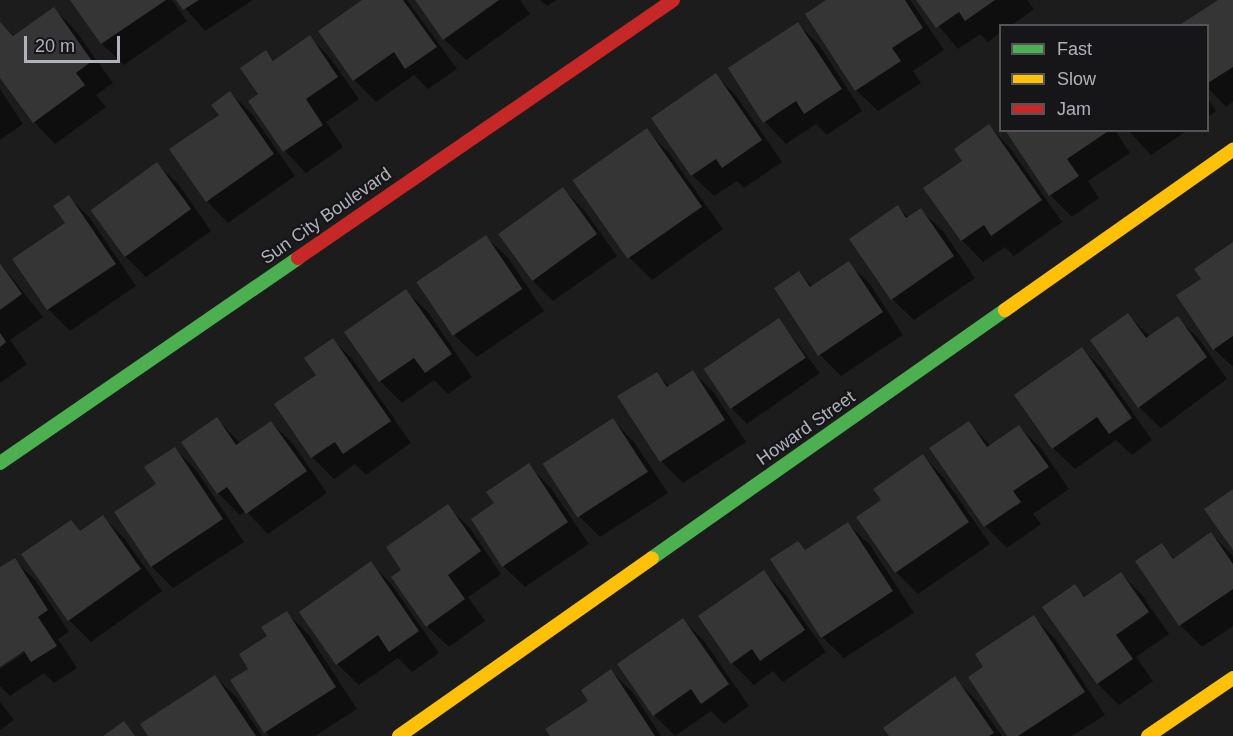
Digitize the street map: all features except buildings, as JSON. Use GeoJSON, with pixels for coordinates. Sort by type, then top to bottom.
{"type":"FeatureCollection","features":[{"type":"Feature","properties":{"kind":"street","name":"Sun City Boulevard"},"geometry":{"type":"LineString","coordinates":[[0,462],[673,0]]}},
{"type":"Feature","properties":{"kind":"street","name":"Howard Street"},"geometry":{"type":"LineString","coordinates":[[399,736],[1233,150]]}},
{"type":"Feature","properties":{"kind":"street"},"geometry":{"type":"LineString","coordinates":[[1149,736],[1233,678]]}},
{"type":"Feature","properties":{"kind":"traffic: fast"},"geometry":{"type":"LineString","coordinates":[[0,463],[298,258]]}},
{"type":"Feature","properties":{"kind":"traffic: fast"},"geometry":{"type":"LineString","coordinates":[[652,558],[1005,310]]}},
{"type":"Feature","properties":{"kind":"traffic: slow"},"geometry":{"type":"LineString","coordinates":[[1005,310],[1233,150]]}},
{"type":"Feature","properties":{"kind":"traffic: slow"},"geometry":{"type":"LineString","coordinates":[[399,736],[652,558]]}},
{"type":"Feature","properties":{"kind":"traffic: slow"},"geometry":{"type":"LineString","coordinates":[[1148,736],[1233,678]]}},
{"type":"Feature","properties":{"kind":"traffic: jam"},"geometry":{"type":"LineString","coordinates":[[298,258],[673,0]]}}]}
